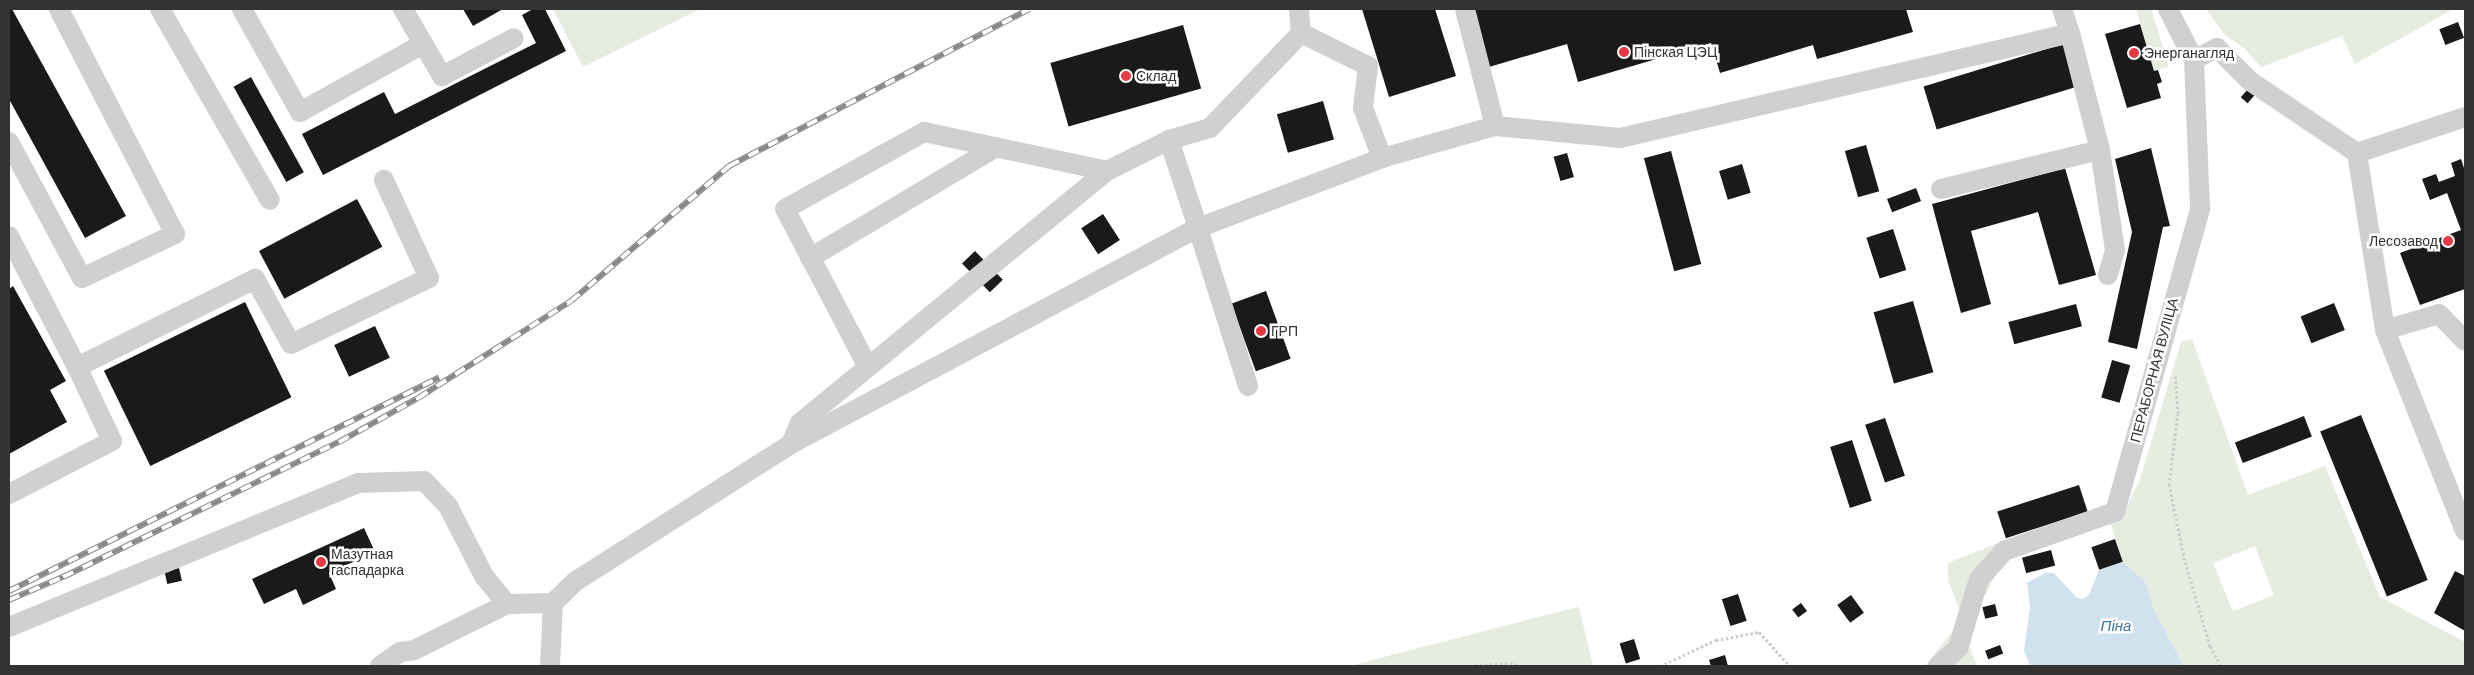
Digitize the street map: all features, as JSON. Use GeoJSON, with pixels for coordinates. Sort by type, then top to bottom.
{"type":"FeatureCollection","features":[{"type":"Feature","properties":{"kind":"street"},"geometry":{"type":"LineString","coordinates":[[9,142],[82,278],[175,234],[59,9]]}},
{"type":"Feature","properties":{"kind":"street"},"geometry":{"type":"LineString","coordinates":[[242,9],[300,112],[423,44]]}},
{"type":"Feature","properties":{"kind":"street"},"geometry":{"type":"LineString","coordinates":[[403,9],[442,76],[514,38]]}},
{"type":"Feature","properties":{"kind":"street"},"geometry":{"type":"LineString","coordinates":[[1299,9],[1302,33]]}},
{"type":"Feature","properties":{"kind":"street"},"geometry":{"type":"LineString","coordinates":[[1465,9],[1495,126]]}},
{"type":"Feature","properties":{"kind":"street"},"geometry":{"type":"LineString","coordinates":[[2062,9],[2100,150],[2115,250],[2108,275]]}},
{"type":"Feature","properties":{"kind":"street","name":"ПЕРАБОРНАЯ ВУЛІЦА"},"geometry":{"type":"LineString","coordinates":[[1938,666],[1960,657],[1979,579],[2004,551],[2115,512],[2200,209],[2194,60],[2168,9]]}},
{"type":"Feature","properties":{"kind":"street"},"geometry":{"type":"LineString","coordinates":[[166,11],[270,200]]}},
{"type":"Feature","properties":{"kind":"street"},"geometry":{"type":"LineString","coordinates":[[791,444],[800,422],[1107,171],[1169,140],[1210,128],[1302,33]]}},
{"type":"Feature","properties":{"kind":"street"},"geometry":{"type":"LineString","coordinates":[[1302,33],[1368,66],[1363,108],[1382,158]]}},
{"type":"Feature","properties":{"kind":"street"},"geometry":{"type":"LineString","coordinates":[[380,666],[400,652],[414,650],[507,604],[553,603],[576,581],[791,444],[1198,228],[1382,158],[1495,126],[1620,138],[2070,33]]}},
{"type":"Feature","properties":{"kind":"street"},"geometry":{"type":"LineString","coordinates":[[2194,60],[2216,48],[2250,81],[2357,153],[2385,330],[2465,531]]}},
{"type":"Feature","properties":{"kind":"street"},"geometry":{"type":"LineString","coordinates":[[2357,153],[2465,117]]}},
{"type":"Feature","properties":{"kind":"street"},"geometry":{"type":"LineString","coordinates":[[868,367],[785,209],[924,132],[1107,171]]}},
{"type":"Feature","properties":{"kind":"street"},"geometry":{"type":"LineString","coordinates":[[1169,140],[1248,386]]}},
{"type":"Feature","properties":{"kind":"street"},"geometry":{"type":"LineString","coordinates":[[810,258],[996,147]]}},
{"type":"Feature","properties":{"kind":"street"},"geometry":{"type":"LineString","coordinates":[[1941,188],[2100,150]]}},
{"type":"Feature","properties":{"kind":"street"},"geometry":{"type":"LineString","coordinates":[[78,367],[255,279],[291,344],[429,278],[384,180]]}},
{"type":"Feature","properties":{"kind":"street"},"geometry":{"type":"LineString","coordinates":[[9,236],[78,367],[112,441],[9,494]]}},
{"type":"Feature","properties":{"kind":"street"},"geometry":{"type":"LineString","coordinates":[[2385,330],[2439,314],[2465,340]]}},
{"type":"Feature","properties":{"kind":"street"},"geometry":{"type":"LineString","coordinates":[[9,627],[358,483],[424,481],[448,506],[484,576],[507,604]]}},
{"type":"Feature","properties":{"kind":"street"},"geometry":{"type":"LineString","coordinates":[[550,666],[553,603]]}},
{"type":"Feature","properties":{"kind":"path"},"geometry":{"type":"LineString","coordinates":[[2174,369],[2178,412],[2169,484],[2188,571],[2210,646],[2221,666]]}},
{"type":"Feature","properties":{"kind":"path"},"geometry":{"type":"LineString","coordinates":[[1660,666],[1716,640],[1759,632],[1790,666]]}},
{"type":"Feature","properties":{"kind":"path"},"geometry":{"type":"LineString","coordinates":[[1465,666],[1510,663],[1519,666]]}},
{"type":"Feature","properties":{"kind":"shaded area"},"geometry":{"type":"Polygon","coordinates":[[[553,9],[700,9],[583,67],[553,9]]]}},
{"type":"Feature","properties":{"kind":"shaded area"},"geometry":{"type":"Polygon","coordinates":[[[2136,9],[2151,9],[2169,66],[2154,71],[2136,9]]]}},
{"type":"Feature","properties":{"kind":"shaded area"},"geometry":{"type":"Polygon","coordinates":[[[2206,9],[2449,9],[2450,11],[2355,64],[2342,36],[2261,67],[2245,49],[2224,34],[2206,9]]]}},
{"type":"Feature","properties":{"kind":"shaded area"},"geometry":{"type":"Polygon","coordinates":[[[2192,339],[2248,495],[2325,466],[2380,597],[2465,642],[2465,666],[2184,666],[2155,612],[2145,581],[2123,562],[2111,525],[2125,511],[2140,479],[2181,342],[2192,339]],[[2255,546],[2213,563],[2233,611],[2274,595],[2255,546]]]}},
{"type":"Feature","properties":{"kind":"shaded area"},"geometry":{"type":"Polygon","coordinates":[[[2006,540],[2007,554],[1978,608],[1970,648],[1977,666],[1925,666],[1956,627],[1960,610],[1948,581],[1948,563],[2006,540]]]}},
{"type":"Feature","properties":{"kind":"shaded area"},"geometry":{"type":"Polygon","coordinates":[[[1579,607],[1593,666],[1349,666],[1569,609],[1579,607]]]}},
{"type":"Feature","properties":{"kind":"water","name":"Піна"},"geometry":{"type":"Polygon","coordinates":[[[2123,562],[2145,581],[2155,612],[2184,666],[2030,666],[2024,651],[2030,607],[2027,583],[2045,573],[2054,573],[2077,598],[2083,599],[2089,595],[2099,570],[2123,562]]]}},
{"type":"Feature","properties":{"kind":"building"},"geometry":{"type":"Polygon","coordinates":[[[9,9],[12,9],[126,216],[85,238],[9,99],[9,9]]]}},
{"type":"Feature","properties":{"kind":"building"},"geometry":{"type":"Polygon","coordinates":[[[463,9],[503,9],[473,26],[463,9]]]}},
{"type":"Feature","properties":{"kind":"building"},"geometry":{"type":"Polygon","coordinates":[[[533,9],[545,9],[566,51],[323,175],[302,134],[384,92],[395,114],[536,43],[522,15],[533,9]]]}},
{"type":"Feature","properties":{"kind":"building"},"geometry":{"type":"Polygon","coordinates":[[[1362,9],[1435,9],[1456,76],[1389,97],[1362,9]]]}},
{"type":"Feature","properties":{"kind":"building","name":"Пінская ЦЭЦ"},"geometry":{"type":"Polygon","coordinates":[[[1461,9],[1906,9],[1913,32],[1817,59],[1813,45],[1720,73],[1711,43],[1578,82],[1567,44],[1479,70],[1461,9]]]}},
{"type":"Feature","properties":{"kind":"building"},"geometry":{"type":"Polygon","coordinates":[[[2458,22],[2464,38],[2445,45],[2439,29],[2458,22]]]}},
{"type":"Feature","properties":{"kind":"building"},"geometry":{"type":"Polygon","coordinates":[[[2140,24],[2154,71],[2158,70],[2162,82],[2157,84],[2161,98],[2127,108],[2105,34],[2140,24]]]}},
{"type":"Feature","properties":{"kind":"building","name":"Склад"},"geometry":{"type":"Polygon","coordinates":[[[1183,25],[1201,88],[1069,126],[1050,63],[1183,25]]]}},
{"type":"Feature","properties":{"kind":"building"},"geometry":{"type":"Polygon","coordinates":[[[2066,43],[2079,86],[1937,130],[1924,87],[2066,43]]]}},
{"type":"Feature","properties":{"kind":"building"},"geometry":{"type":"Polygon","coordinates":[[[251,77],[304,172],[286,182],[234,87],[251,77]]]}},
{"type":"Feature","properties":{"kind":"building"},"geometry":{"type":"Polygon","coordinates":[[[2248,89],[2255,95],[2248,103],[2241,97],[2248,89]]]}},
{"type":"Feature","properties":{"kind":"building"},"geometry":{"type":"Polygon","coordinates":[[[1323,101],[1334,139],[1288,153],[1277,114],[1323,101]]]}},
{"type":"Feature","properties":{"kind":"building"},"geometry":{"type":"Polygon","coordinates":[[[1866,145],[1879,191],[1858,197],[1845,151],[1866,145]]]}},
{"type":"Feature","properties":{"kind":"building"},"geometry":{"type":"Polygon","coordinates":[[[2151,148],[2170,226],[2163,227],[2137,349],[2108,342],[2132,232],[2115,159],[2151,148]]]}},
{"type":"Feature","properties":{"kind":"building"},"geometry":{"type":"Polygon","coordinates":[[[1671,151],[1701,264],[1674,271],[1644,158],[1671,151]]]}},
{"type":"Feature","properties":{"kind":"building"},"geometry":{"type":"Polygon","coordinates":[[[1567,153],[1574,177],[1560,181],[1554,157],[1567,153]]]}},
{"type":"Feature","properties":{"kind":"building","name":"Лесозавод"},"geometry":{"type":"Polygon","coordinates":[[[2461,159],[2465,171],[2465,289],[2420,305],[2400,253],[2461,230],[2447,193],[2430,200],[2422,179],[2436,174],[2439,182],[2455,176],[2451,163],[2461,159]]]}},
{"type":"Feature","properties":{"kind":"building"},"geometry":{"type":"Polygon","coordinates":[[[1742,164],[1751,193],[1728,200],[1719,171],[1742,164]]]}},
{"type":"Feature","properties":{"kind":"building"},"geometry":{"type":"Polygon","coordinates":[[[2065,168],[2096,275],[2059,285],[2038,212],[1971,231],[1991,304],[1961,313],[1932,204],[2065,168]]]}},
{"type":"Feature","properties":{"kind":"building"},"geometry":{"type":"Polygon","coordinates":[[[1916,188],[1921,201],[1892,212],[1887,199],[1916,188]]]}},
{"type":"Feature","properties":{"kind":"building"},"geometry":{"type":"Polygon","coordinates":[[[357,199],[382,247],[284,299],[259,251],[357,199]]]}},
{"type":"Feature","properties":{"kind":"building"},"geometry":{"type":"Polygon","coordinates":[[[1103,214],[1120,240],[1098,254],[1081,228],[1103,214]]]}},
{"type":"Feature","properties":{"kind":"building"},"geometry":{"type":"Polygon","coordinates":[[[1893,229],[1906,270],[1880,279],[1866,238],[1893,229]]]}},
{"type":"Feature","properties":{"kind":"building"},"geometry":{"type":"Polygon","coordinates":[[[975,251],[1003,280],[990,292],[962,264],[975,251]]]}},
{"type":"Feature","properties":{"kind":"building"},"geometry":{"type":"Polygon","coordinates":[[[13,286],[66,381],[50,390],[67,422],[9,454],[9,289],[13,286]]]}},
{"type":"Feature","properties":{"kind":"building","name":"ГРП"},"geometry":{"type":"Polygon","coordinates":[[[1266,291],[1291,359],[1256,371],[1231,304],[1266,291]]]}},
{"type":"Feature","properties":{"kind":"building"},"geometry":{"type":"Polygon","coordinates":[[[1913,301],[1933,372],[1894,383],[1874,312],[1913,301]]]}},
{"type":"Feature","properties":{"kind":"building"},"geometry":{"type":"Polygon","coordinates":[[[245,302],[291,397],[150,466],[104,371],[245,302]]]}},
{"type":"Feature","properties":{"kind":"building"},"geometry":{"type":"Polygon","coordinates":[[[2334,303],[2345,330],[2311,343],[2301,316],[2334,303]]]}},
{"type":"Feature","properties":{"kind":"building"},"geometry":{"type":"Polygon","coordinates":[[[2076,304],[2082,326],[2014,344],[2008,322],[2076,304]]]}},
{"type":"Feature","properties":{"kind":"building"},"geometry":{"type":"Polygon","coordinates":[[[375,326],[390,358],[349,377],[334,345],[375,326]]]}},
{"type":"Feature","properties":{"kind":"building"},"geometry":{"type":"Polygon","coordinates":[[[2112,360],[2130,365],[2120,403],[2101,397],[2112,360]]]}},
{"type":"Feature","properties":{"kind":"building"},"geometry":{"type":"Polygon","coordinates":[[[2361,415],[2428,580],[2387,597],[2320,431],[2361,415]]]}},
{"type":"Feature","properties":{"kind":"building"},"geometry":{"type":"Polygon","coordinates":[[[2304,416],[2312,437],[2243,463],[2235,443],[2304,416]]]}},
{"type":"Feature","properties":{"kind":"building"},"geometry":{"type":"Polygon","coordinates":[[[1885,418],[1905,476],[1885,483],[1865,425],[1885,418]]]}},
{"type":"Feature","properties":{"kind":"building"},"geometry":{"type":"Polygon","coordinates":[[[1852,440],[1872,501],[1850,508],[1830,447],[1852,440]]]}},
{"type":"Feature","properties":{"kind":"building"},"geometry":{"type":"Polygon","coordinates":[[[2079,485],[2088,512],[2006,538],[1997,512],[2079,485]]]}},
{"type":"Feature","properties":{"kind":"building","name":"Мазутная гаспадарка"},"geometry":{"type":"Polygon","coordinates":[[[364,528],[375,552],[329,573],[336,589],[303,605],[296,589],[264,604],[252,579],[364,528]]]}},
{"type":"Feature","properties":{"kind":"building"},"geometry":{"type":"Polygon","coordinates":[[[2115,539],[2123,562],[2099,570],[2091,547],[2115,539]]]}},
{"type":"Feature","properties":{"kind":"building"},"geometry":{"type":"Polygon","coordinates":[[[2051,550],[2055,565],[2026,573],[2022,558],[2051,550]]]}},
{"type":"Feature","properties":{"kind":"building"},"geometry":{"type":"Polygon","coordinates":[[[179,568],[182,581],[167,584],[164,571],[179,568]]]}},
{"type":"Feature","properties":{"kind":"building"},"geometry":{"type":"Polygon","coordinates":[[[2455,571],[2465,576],[2465,631],[2434,613],[2455,571]]]}},
{"type":"Feature","properties":{"kind":"building"},"geometry":{"type":"Polygon","coordinates":[[[1738,594],[1747,621],[1730,626],[1722,599],[1738,594]]]}},
{"type":"Feature","properties":{"kind":"building"},"geometry":{"type":"Polygon","coordinates":[[[1851,595],[1864,613],[1850,623],[1837,605],[1851,595]]]}},
{"type":"Feature","properties":{"kind":"building"},"geometry":{"type":"Polygon","coordinates":[[[1801,603],[1807,611],[1798,618],[1792,610],[1801,603]]]}},
{"type":"Feature","properties":{"kind":"building"},"geometry":{"type":"Polygon","coordinates":[[[1995,604],[1998,616],[1985,619],[1982,607],[1995,604]]]}},
{"type":"Feature","properties":{"kind":"building"},"geometry":{"type":"Polygon","coordinates":[[[1634,639],[1640,659],[1626,663],[1620,643],[1634,639]]]}},
{"type":"Feature","properties":{"kind":"building"},"geometry":{"type":"Polygon","coordinates":[[[2000,645],[2003,653],[1988,659],[1985,651],[2000,645]]]}},
{"type":"Feature","properties":{"kind":"building"},"geometry":{"type":"Polygon","coordinates":[[[1725,655],[1728,666],[1711,666],[1709,660],[1725,655]]]}},
{"type":"Feature","properties":{"kind":"railway"},"geometry":{"type":"LineString","coordinates":[[9,600],[63,577],[339,442],[418,398],[571,301],[729,166],[1029,9]]}},
{"type":"Feature","properties":{"kind":"railway"},"geometry":{"type":"LineString","coordinates":[[9,591],[439,378]]}},
{"type":"Feature","properties":{"kind":"place","name":"Пінская ЦЭЦ"},"geometry":{"type":"Point","coordinates":[1624,52]}},
{"type":"Feature","properties":{"kind":"place","name":"Энерганагляд"},"geometry":{"type":"Point","coordinates":[2134,53]}},
{"type":"Feature","properties":{"kind":"place","name":"Склад"},"geometry":{"type":"Point","coordinates":[1126,76]}},
{"type":"Feature","properties":{"kind":"place","name":"Лесозавод"},"geometry":{"type":"Point","coordinates":[2448,241]}},
{"type":"Feature","properties":{"kind":"place","name":"ГРП"},"geometry":{"type":"Point","coordinates":[1261,331]}},
{"type":"Feature","properties":{"kind":"place","name":"Мазутная гаспадарка"},"geometry":{"type":"Point","coordinates":[321,562]}}]}
